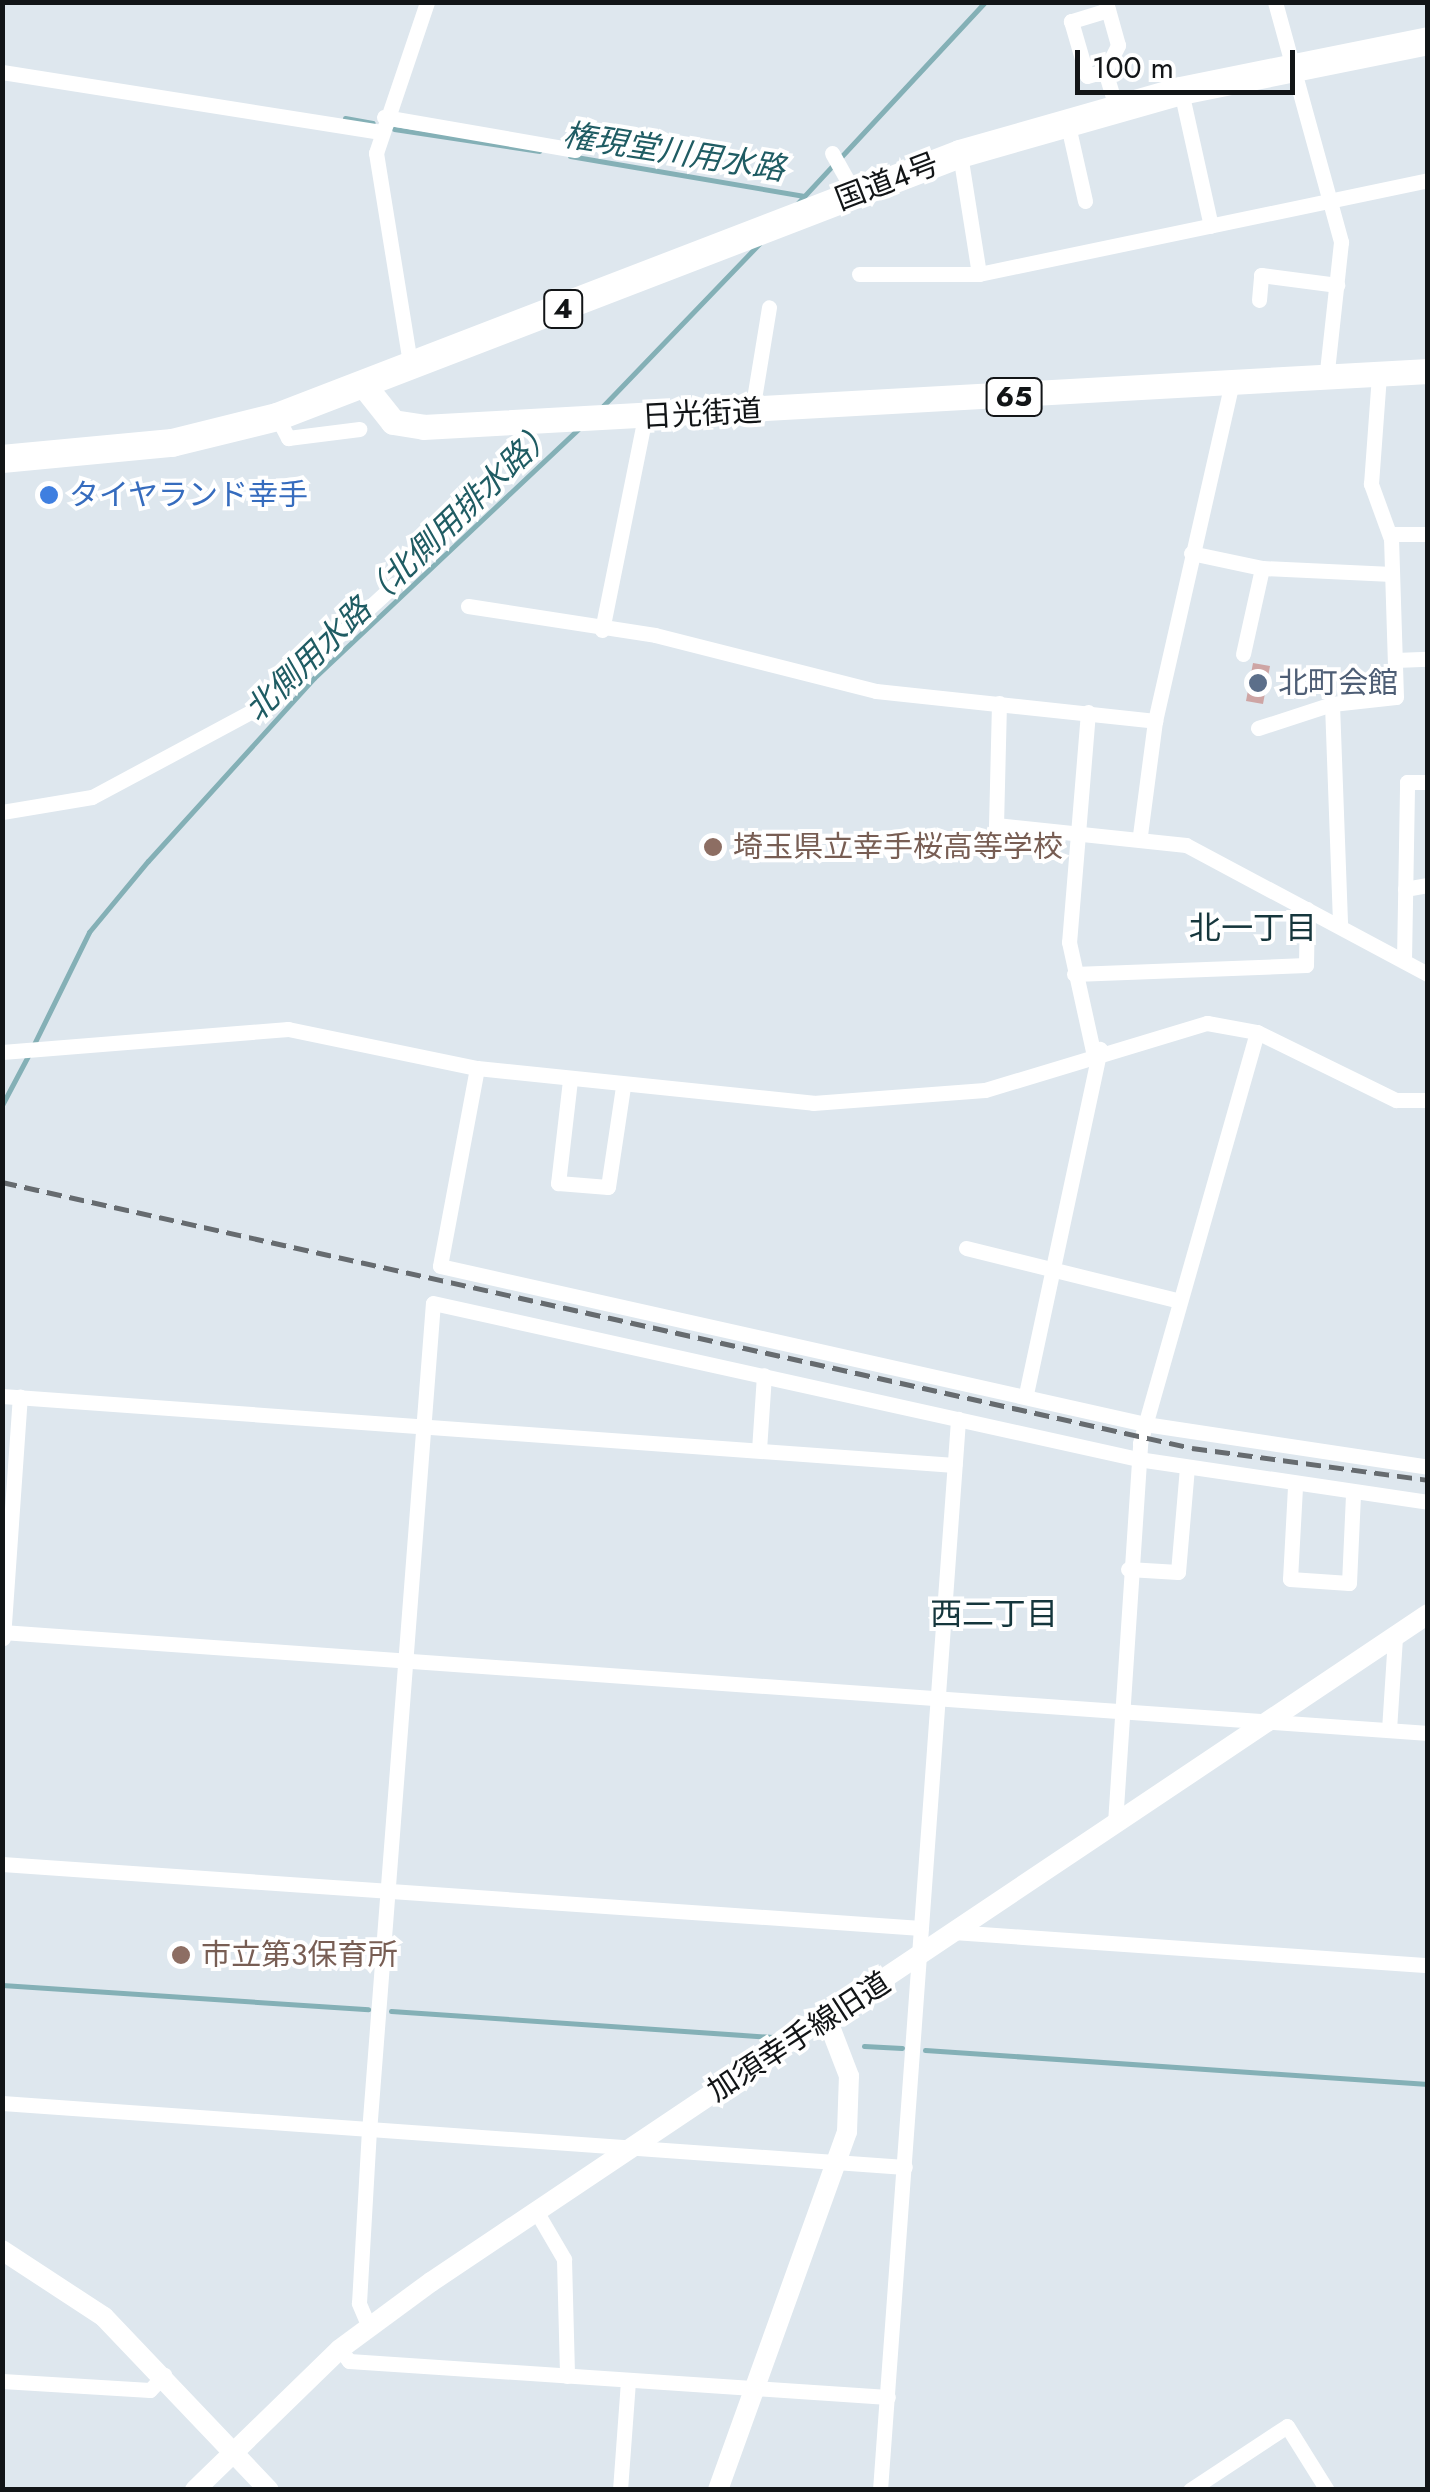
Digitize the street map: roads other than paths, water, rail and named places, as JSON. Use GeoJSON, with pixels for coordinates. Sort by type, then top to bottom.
{"type":"FeatureCollection","features":[{"type":"Feature","properties":{"kind":"highway","name":"国道4号"},"geometry":{"type":"LineString","coordinates":[[366,388],[960,154],[1067,120],[1181,91],[1428,42]]}},
{"type":"Feature","properties":{"kind":"highway","name":"4"},"geometry":{"type":"LineString","coordinates":[[2,459],[172,443],[277,417],[366,388]]}},
{"type":"Feature","properties":{"kind":"main road","name":"日光街道"},"geometry":{"type":"LineString","coordinates":[[366,388],[382,414],[406,426],[752,412],[1231,386],[1428,371]]}},
{"type":"Feature","properties":{"kind":"street"},"geometry":{"type":"LineString","coordinates":[[411,369],[378,182],[381,125],[428,2]]}},
{"type":"Feature","properties":{"kind":"street"},"geometry":{"type":"LineString","coordinates":[[1275,2],[1342,242],[1326,379]]}},
{"type":"Feature","properties":{"kind":"street"},"geometry":{"type":"LineString","coordinates":[[1105,71],[1086,76],[1071,20],[1107,6],[1118,45],[1105,71],[1116,107]]}},
{"type":"Feature","properties":{"kind":"street"},"geometry":{"type":"LineString","coordinates":[[2,72],[575,150]]}},
{"type":"Feature","properties":{"kind":"street"},"geometry":{"type":"LineString","coordinates":[[1181,91],[1211,226]]}},
{"type":"Feature","properties":{"kind":"street"},"geometry":{"type":"LineString","coordinates":[[1067,120],[1085,201]]}},
{"type":"Feature","properties":{"kind":"street"},"geometry":{"type":"LineString","coordinates":[[832,152],[855,194]]}},
{"type":"Feature","properties":{"kind":"street"},"geometry":{"type":"LineString","coordinates":[[960,154],[979,274]]}},
{"type":"Feature","properties":{"kind":"street"},"geometry":{"type":"LineString","coordinates":[[858,274],[979,274],[1428,180]]}},
{"type":"Feature","properties":{"kind":"street"},"geometry":{"type":"LineString","coordinates":[[1260,300],[1261,275],[1336,285]]}},
{"type":"Feature","properties":{"kind":"street"},"geometry":{"type":"LineString","coordinates":[[752,412],[770,307]]}},
{"type":"Feature","properties":{"kind":"street"},"geometry":{"type":"LineString","coordinates":[[1258,728],[1332,704],[1396,697],[1390,534],[1371,484],[1379,374]]}},
{"type":"Feature","properties":{"kind":"street"},"geometry":{"type":"LineString","coordinates":[[1140,835],[1155,721],[1231,386]]}},
{"type":"Feature","properties":{"kind":"street"},"geometry":{"type":"LineString","coordinates":[[277,417],[288,438],[359,429]]}},
{"type":"Feature","properties":{"kind":"street"},"geometry":{"type":"LineString","coordinates":[[602,630],[645,417]]}},
{"type":"Feature","properties":{"kind":"street"},"geometry":{"type":"LineString","coordinates":[[1390,534],[1428,534]]}},
{"type":"Feature","properties":{"kind":"street"},"geometry":{"type":"LineString","coordinates":[[1192,553],[1262,568],[1392,574]]}},
{"type":"Feature","properties":{"kind":"street"},"geometry":{"type":"LineString","coordinates":[[1243,654],[1262,568]]}},
{"type":"Feature","properties":{"kind":"street"},"geometry":{"type":"LineString","coordinates":[[2,812],[92,796],[262,706],[396,584]]}},
{"type":"Feature","properties":{"kind":"street"},"geometry":{"type":"LineString","coordinates":[[468,606],[602,630],[876,691],[1155,721]]}},
{"type":"Feature","properties":{"kind":"street"},"geometry":{"type":"LineString","coordinates":[[1395,660],[1428,659]]}},
{"type":"Feature","properties":{"kind":"street"},"geometry":{"type":"LineString","coordinates":[[999,703],[996,825],[1140,835],[1186,844],[1428,974]]}},
{"type":"Feature","properties":{"kind":"street"},"geometry":{"type":"LineString","coordinates":[[1332,704],[1340,926]]}},
{"type":"Feature","properties":{"kind":"street"},"geometry":{"type":"LineString","coordinates":[[1026,1394],[1056,1269],[1096,1050],[1074,974],[1077,830],[1088,712]]}},
{"type":"Feature","properties":{"kind":"street"},"geometry":{"type":"LineString","coordinates":[[1404,960],[1407,782],[1428,782]]}},
{"type":"Feature","properties":{"kind":"street"},"geometry":{"type":"LineString","coordinates":[[1405,888],[1428,885]]}},
{"type":"Feature","properties":{"kind":"street"},"geometry":{"type":"LineString","coordinates":[[1074,974],[1306,965],[1308,909]]}},
{"type":"Feature","properties":{"kind":"street"},"geometry":{"type":"LineString","coordinates":[[2,1052],[30,1053],[288,1029],[477,1068],[624,1087],[812,1103],[961,1094],[1096,1050],[1206,1023],[1257,1032],[1396,1100],[1428,1100]]}},
{"type":"Feature","properties":{"kind":"street"},"geometry":{"type":"LineString","coordinates":[[1115,1823],[1128,1569],[1138,1459],[1176,1300],[1257,1032]]}},
{"type":"Feature","properties":{"kind":"street"},"geometry":{"type":"LineString","coordinates":[[477,1068],[440,1266],[1026,1394],[1145,1424],[1428,1466]]}},
{"type":"Feature","properties":{"kind":"street"},"geometry":{"type":"LineString","coordinates":[[570,1080],[558,1184],[608,1187],[624,1087]]}},
{"type":"Feature","properties":{"kind":"street"},"geometry":{"type":"LineString","coordinates":[[966,1248],[1176,1300]]}},
{"type":"Feature","properties":{"kind":"street"},"geometry":{"type":"LineString","coordinates":[[369,2327],[360,2303],[369,2132],[419,1425],[433,1303],[1138,1459],[1295,1487],[1428,1502]]}},
{"type":"Feature","properties":{"kind":"street"},"geometry":{"type":"LineString","coordinates":[[759,1450],[764,1375]]}},
{"type":"Feature","properties":{"kind":"street"},"geometry":{"type":"LineString","coordinates":[[2,1396],[955,1465]]}},
{"type":"Feature","properties":{"kind":"street"},"geometry":{"type":"LineString","coordinates":[[20,1397],[3,1634],[1428,1733]]}},
{"type":"Feature","properties":{"kind":"street"},"geometry":{"type":"LineString","coordinates":[[880,2490],[958,1418]]}},
{"type":"Feature","properties":{"kind":"street"},"geometry":{"type":"LineString","coordinates":[[1128,1569],[1178,1572],[1186,1468]]}},
{"type":"Feature","properties":{"kind":"street"},"geometry":{"type":"LineString","coordinates":[[1295,1487],[1290,1580],[1349,1582],[1353,1494]]}},
{"type":"Feature","properties":{"kind":"street","name":"加須幸手線旧道"},"geometry":{"type":"LineString","coordinates":[[195,2490],[231,2447],[369,2327],[1428,1614]]}},
{"type":"Feature","properties":{"kind":"street"},"geometry":{"type":"LineString","coordinates":[[1389,1730],[1394,1636]]}},
{"type":"Feature","properties":{"kind":"street"},"geometry":{"type":"LineString","coordinates":[[2,1864],[922,1928]]}},
{"type":"Feature","properties":{"kind":"street"},"geometry":{"type":"LineString","coordinates":[[952,1932],[1428,1965]]}},
{"type":"Feature","properties":{"kind":"street"},"geometry":{"type":"LineString","coordinates":[[718,2490],[840,2161],[850,2092],[828,2018]]}},
{"type":"Feature","properties":{"kind":"street"},"geometry":{"type":"LineString","coordinates":[[2,2103],[905,2167]]}},
{"type":"Feature","properties":{"kind":"street"},"geometry":{"type":"LineString","coordinates":[[536,2212],[564,2259],[567,2376]]}},
{"type":"Feature","properties":{"kind":"street"},"geometry":{"type":"LineString","coordinates":[[2,2250],[104,2318],[164,2375],[269,2490]]}},
{"type":"Feature","properties":{"kind":"street"},"geometry":{"type":"LineString","coordinates":[[340,2350],[349,2361],[888,2398]]}},
{"type":"Feature","properties":{"kind":"street"},"geometry":{"type":"LineString","coordinates":[[2,2381],[150,2390],[164,2375]]}},
{"type":"Feature","properties":{"kind":"street"},"geometry":{"type":"LineString","coordinates":[[620,2490],[628,2380]]}},
{"type":"Feature","properties":{"kind":"street"},"geometry":{"type":"LineString","coordinates":[[1194,2488],[1287,2426],[1327,2490]]}},
{"type":"Feature","properties":{"kind":"waterway","name":"権現堂川用水路"},"geometry":{"type":"LineString","coordinates":[[840,158],[985,2]]}},
{"type":"Feature","properties":{"kind":"waterway","name":"権現堂川用水路"},"geometry":{"type":"LineString","coordinates":[[345,118],[373,123]]}},
{"type":"Feature","properties":{"kind":"waterway","name":"権現堂川用水路"},"geometry":{"type":"LineString","coordinates":[[394,129],[539,151]]}},
{"type":"Feature","properties":{"kind":"waterway","name":"権現堂川用水路"},"geometry":{"type":"LineString","coordinates":[[570,156],[803,196]]}},
{"type":"Feature","properties":{"kind":"waterway","name":"権現堂川用水路"},"geometry":{"type":"LineString","coordinates":[[796,205],[833,165]]}},
{"type":"Feature","properties":{"kind":"waterway","name":"北側用水路（北側用排水路）"},"geometry":{"type":"LineString","coordinates":[[602,407],[761,242]]}},
{"type":"Feature","properties":{"kind":"waterway","name":"北側用水路（北側用排水路）"},"geometry":{"type":"LineString","coordinates":[[34,1044],[89,932],[148,861],[314,678],[579,428]]}},
{"type":"Feature","properties":{"kind":"waterway","name":"北側用水路（北側用排水路）"},"geometry":{"type":"LineString","coordinates":[[2,1105],[29,1054]]}},
{"type":"Feature","properties":{"kind":"waterway"},"geometry":{"type":"LineString","coordinates":[[2,1985],[368,2009]]}},
{"type":"Feature","properties":{"kind":"waterway"},"geometry":{"type":"LineString","coordinates":[[391,2011],[773,2037]]}},
{"type":"Feature","properties":{"kind":"waterway"},"geometry":{"type":"LineString","coordinates":[[864,2046],[902,2048]]}},
{"type":"Feature","properties":{"kind":"waterway"},"geometry":{"type":"LineString","coordinates":[[925,2050],[1428,2084]]}},
{"type":"Feature","properties":{"kind":"railway"},"geometry":{"type":"LineString","coordinates":[[2,1182],[1192,1448],[1428,1480]]}},
{"type":"Feature","properties":{"kind":"place","name":"タイヤランド幸手"},"geometry":{"type":"Point","coordinates":[49,495]}},
{"type":"Feature","properties":{"kind":"place","name":"北町会館"},"geometry":{"type":"Point","coordinates":[1258,683]}},
{"type":"Feature","properties":{"kind":"place","name":"埼玉県立幸手桜高等学校"},"geometry":{"type":"Point","coordinates":[713,847]}},
{"type":"Feature","properties":{"kind":"place","name":"市立第3保育所"},"geometry":{"type":"Point","coordinates":[181,1955]}},
{"type":"Feature","properties":{"kind":"district","name":"北一丁目"},"geometry":{"type":"Point","coordinates":[1253,928]}},
{"type":"Feature","properties":{"kind":"district","name":"西二丁目"},"geometry":{"type":"Point","coordinates":[994,1614]}}]}
